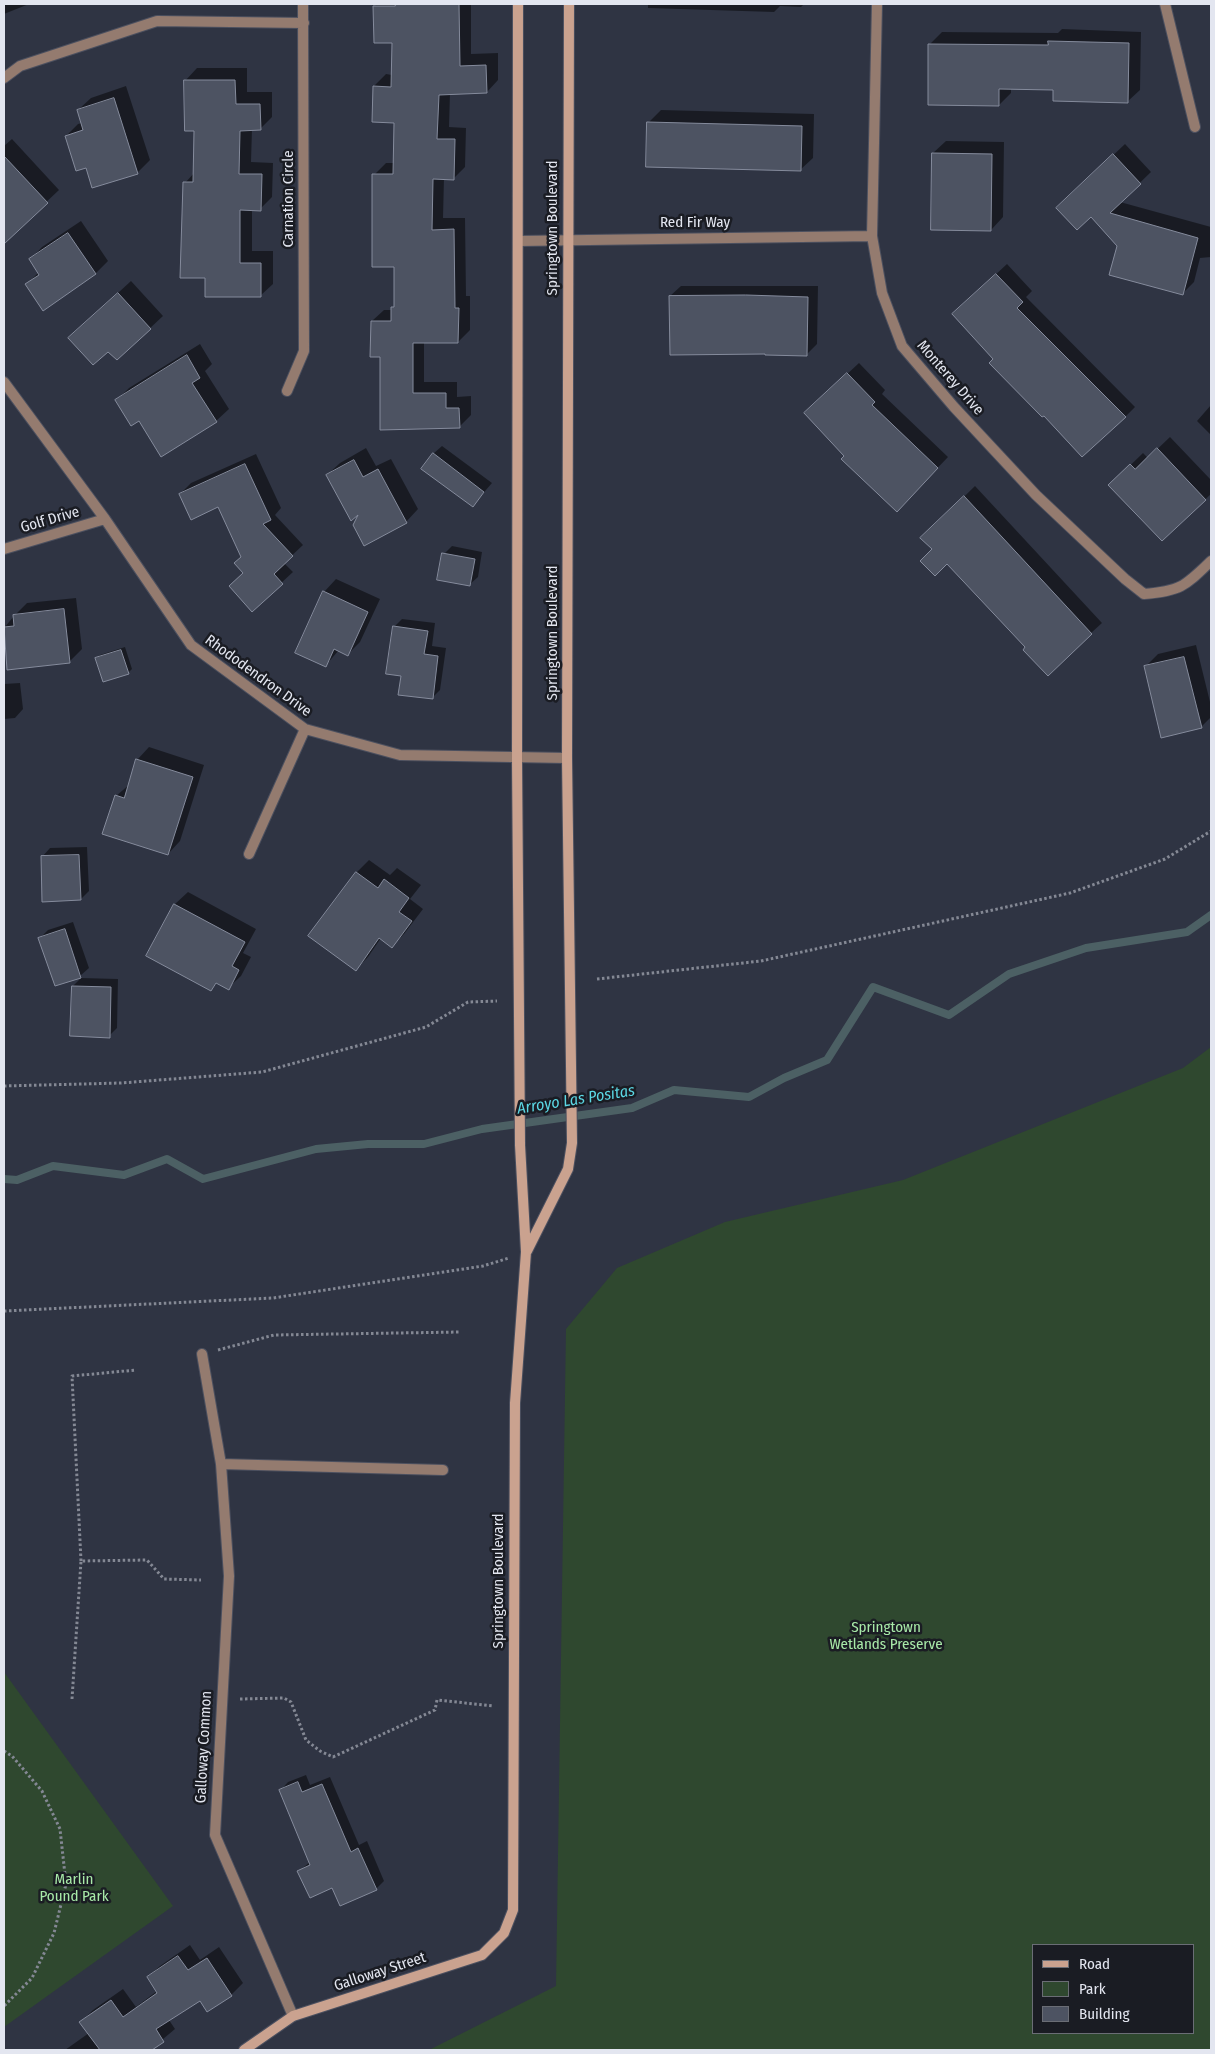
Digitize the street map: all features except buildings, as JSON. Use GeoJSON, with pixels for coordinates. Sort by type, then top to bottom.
{"type":"FeatureCollection","features":[{"type":"Feature","properties":{"kind":"street","name":"Carnation Circle"},"geometry":{"type":"LineString","coordinates":[[287,391],[304,351],[303,4]]}},
{"type":"Feature","properties":{"kind":"street","name":"Springtown Boulevard"},"geometry":{"type":"LineString","coordinates":[[512,1910],[515,1403],[526,1252],[520,1145],[517,758],[518,4]]}},
{"type":"Feature","properties":{"kind":"street","name":"Springtown Boulevard"},"geometry":{"type":"LineString","coordinates":[[526,1252],[568,1169],[572,1143],[567,758],[569,4]]}},
{"type":"Feature","properties":{"kind":"street","name":"Monterey Drive"},"geometry":{"type":"LineString","coordinates":[[877,4],[872,236],[882,293],[902,346],[954,407],[1036,495],[1125,579],[1144,594],[1165,592],[1187,585],[1211,561]]}},
{"type":"Feature","properties":{"kind":"street"},"geometry":{"type":"LineString","coordinates":[[1165,4],[1195,128]]}},
{"type":"Feature","properties":{"kind":"street"},"geometry":{"type":"LineString","coordinates":[[4,78],[20,66],[156,21],[304,23]]}},
{"type":"Feature","properties":{"kind":"street","name":"Red Fir Way"},"geometry":{"type":"LineString","coordinates":[[518,241],[568,241],[611,238],[872,236]]}},
{"type":"Feature","properties":{"kind":"street","name":"Rhododendron Drive"},"geometry":{"type":"LineString","coordinates":[[4,382],[105,519],[190,645],[305,729],[400,755],[567,758]]}},
{"type":"Feature","properties":{"kind":"street","name":"Golf Drive"},"geometry":{"type":"LineString","coordinates":[[4,549],[105,519]]}},
{"type":"Feature","properties":{"kind":"street"},"geometry":{"type":"LineString","coordinates":[[249,854],[305,729]]}},
{"type":"Feature","properties":{"kind":"street","name":"Galloway Common"},"geometry":{"type":"LineString","coordinates":[[202,1354],[221,1464],[229,1576],[215,1835],[293,2016]]}},
{"type":"Feature","properties":{"kind":"street"},"geometry":{"type":"LineString","coordinates":[[221,1464],[443,1470]]}},
{"type":"Feature","properties":{"kind":"street","name":"Galloway Street"},"geometry":{"type":"LineString","coordinates":[[244,2050],[293,2016],[482,1955],[504,1932],[512,1910]]}},
{"type":"Feature","properties":{"kind":"path"},"geometry":{"type":"LineString","coordinates":[[597,979],[761,961],[1070,893],[1165,859],[1211,831]]}},
{"type":"Feature","properties":{"kind":"path"},"geometry":{"type":"LineString","coordinates":[[4,1086],[121,1083],[262,1072],[426,1027],[468,1002],[497,1001]]}},
{"type":"Feature","properties":{"kind":"path"},"geometry":{"type":"LineString","coordinates":[[4,1310],[273,1298],[483,1266],[526,1252]]}},
{"type":"Feature","properties":{"kind":"path"},"geometry":{"type":"LineString","coordinates":[[202,1354],[274,1335],[460,1332]]}},
{"type":"Feature","properties":{"kind":"path"},"geometry":{"type":"LineString","coordinates":[[72,1699],[81,1561],[72,1376],[136,1370]]}},
{"type":"Feature","properties":{"kind":"path"},"geometry":{"type":"LineString","coordinates":[[81,1561],[147,1560],[164,1579],[201,1580]]}},
{"type":"Feature","properties":{"kind":"path"},"geometry":{"type":"LineString","coordinates":[[222,1696],[255,1700],[284,1698],[291,1702],[306,1740],[320,1751],[333,1756],[435,1710],[438,1700],[494,1706]]}},
{"type":"Feature","properties":{"kind":"path"},"geometry":{"type":"LineString","coordinates":[[4,1751],[12,1756],[42,1791],[60,1829],[66,1884],[54,1933],[32,1978],[4,2006]]}},
{"type":"Feature","properties":{"kind":"green space","name":"Springtown Wetlands Preserve"},"geometry":{"type":"Polygon","coordinates":[[[1211,1047],[1211,2050],[429,2050],[556,1986],[566,1329],[617,1268],[725,1222],[903,1180],[1183,1068],[1211,1047]]]}},
{"type":"Feature","properties":{"kind":"green space","name":"Marlin Pound Park"},"geometry":{"type":"Polygon","coordinates":[[[4,1672],[173,1906],[4,2027],[4,1672]]]}},
{"type":"Feature","properties":{"kind":"waterway","name":"Arroyo Las Positas"},"geometry":{"type":"LineString","coordinates":[[4,1179],[17,1180],[53,1166],[124,1175],[167,1159],[203,1179],[316,1149],[368,1144],[424,1144],[482,1129],[632,1108],[674,1090],[749,1097],[784,1078],[827,1060],[873,987],[949,1015],[1009,974],[1086,948],[1187,932],[1211,915]]}}]}
